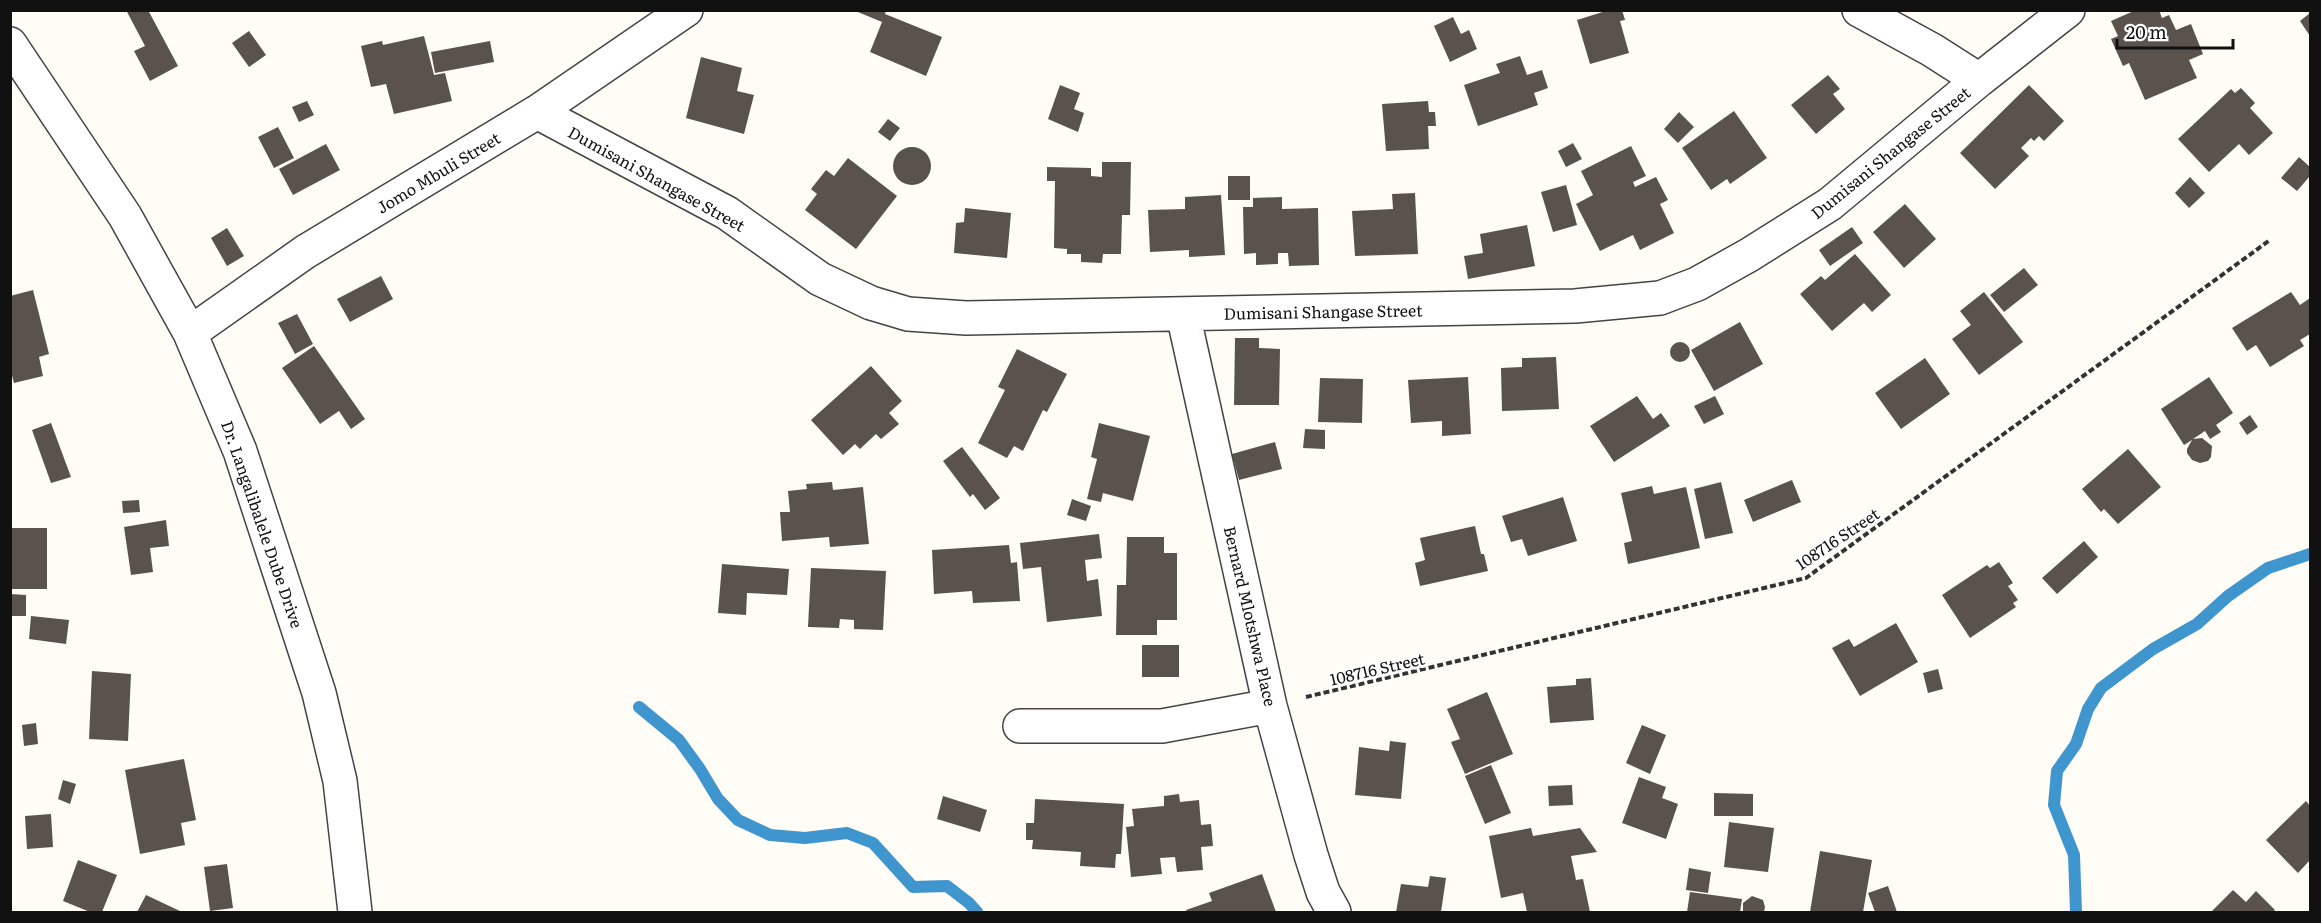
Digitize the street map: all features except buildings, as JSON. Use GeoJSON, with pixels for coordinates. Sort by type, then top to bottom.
{"type":"FeatureCollection","features":[{"type":"Feature","properties":{"kind":"street","name":"Jomo Mbuli Street"},"geometry":{"type":"LineString","coordinates":[[190,333],[305,252],[537,112],[686,10]]}},
{"type":"Feature","properties":{"kind":"street"},"geometry":{"type":"LineString","coordinates":[[1859,10],[1932,50],[1979,80]]}},
{"type":"Feature","properties":{"kind":"street","name":"Dumisani Shangase Street"},"geometry":{"type":"LineString","coordinates":[[537,112],[727,213],[820,279],[871,303],[908,314],[966,318],[1575,306],[1660,298],[1697,284],[1749,255],[1830,204],[1979,80],[2068,10]]}},
{"type":"Feature","properties":{"kind":"street","name":"Dr. Langalibalele Dube Drive"},"geometry":{"type":"LineString","coordinates":[[10,44],[125,216],[190,333],[240,451],[319,693],[340,781],[355,912]]}},
{"type":"Feature","properties":{"kind":"street","name":"Bernard Mlotshwa Place"},"geometry":{"type":"LineString","coordinates":[[1183,314],[1270,705],[1311,855],[1323,892],[1334,912]]}},
{"type":"Feature","properties":{"kind":"street"},"geometry":{"type":"LineString","coordinates":[[1020,726],[1162,726],[1270,705]]}},
{"type":"Feature","properties":{"kind":"path","name":"108716 Street"},"geometry":{"type":"LineString","coordinates":[[1270,705],[1806,578],[2270,240]]}},
{"type":"Feature","properties":{"kind":"waterway"},"geometry":{"type":"LineString","coordinates":[[2076,912],[2074,855],[2054,805],[2057,771],[2076,744],[2088,709],[2101,688],[2153,649],[2197,624],[2228,596],[2268,568],[2310,554]]}},
{"type":"Feature","properties":{"kind":"waterway"},"geometry":{"type":"LineString","coordinates":[[639,707],[679,740],[718,799],[738,820],[770,835],[805,838],[847,833],[873,843],[913,887],[947,886],[977,912]]}}]}
